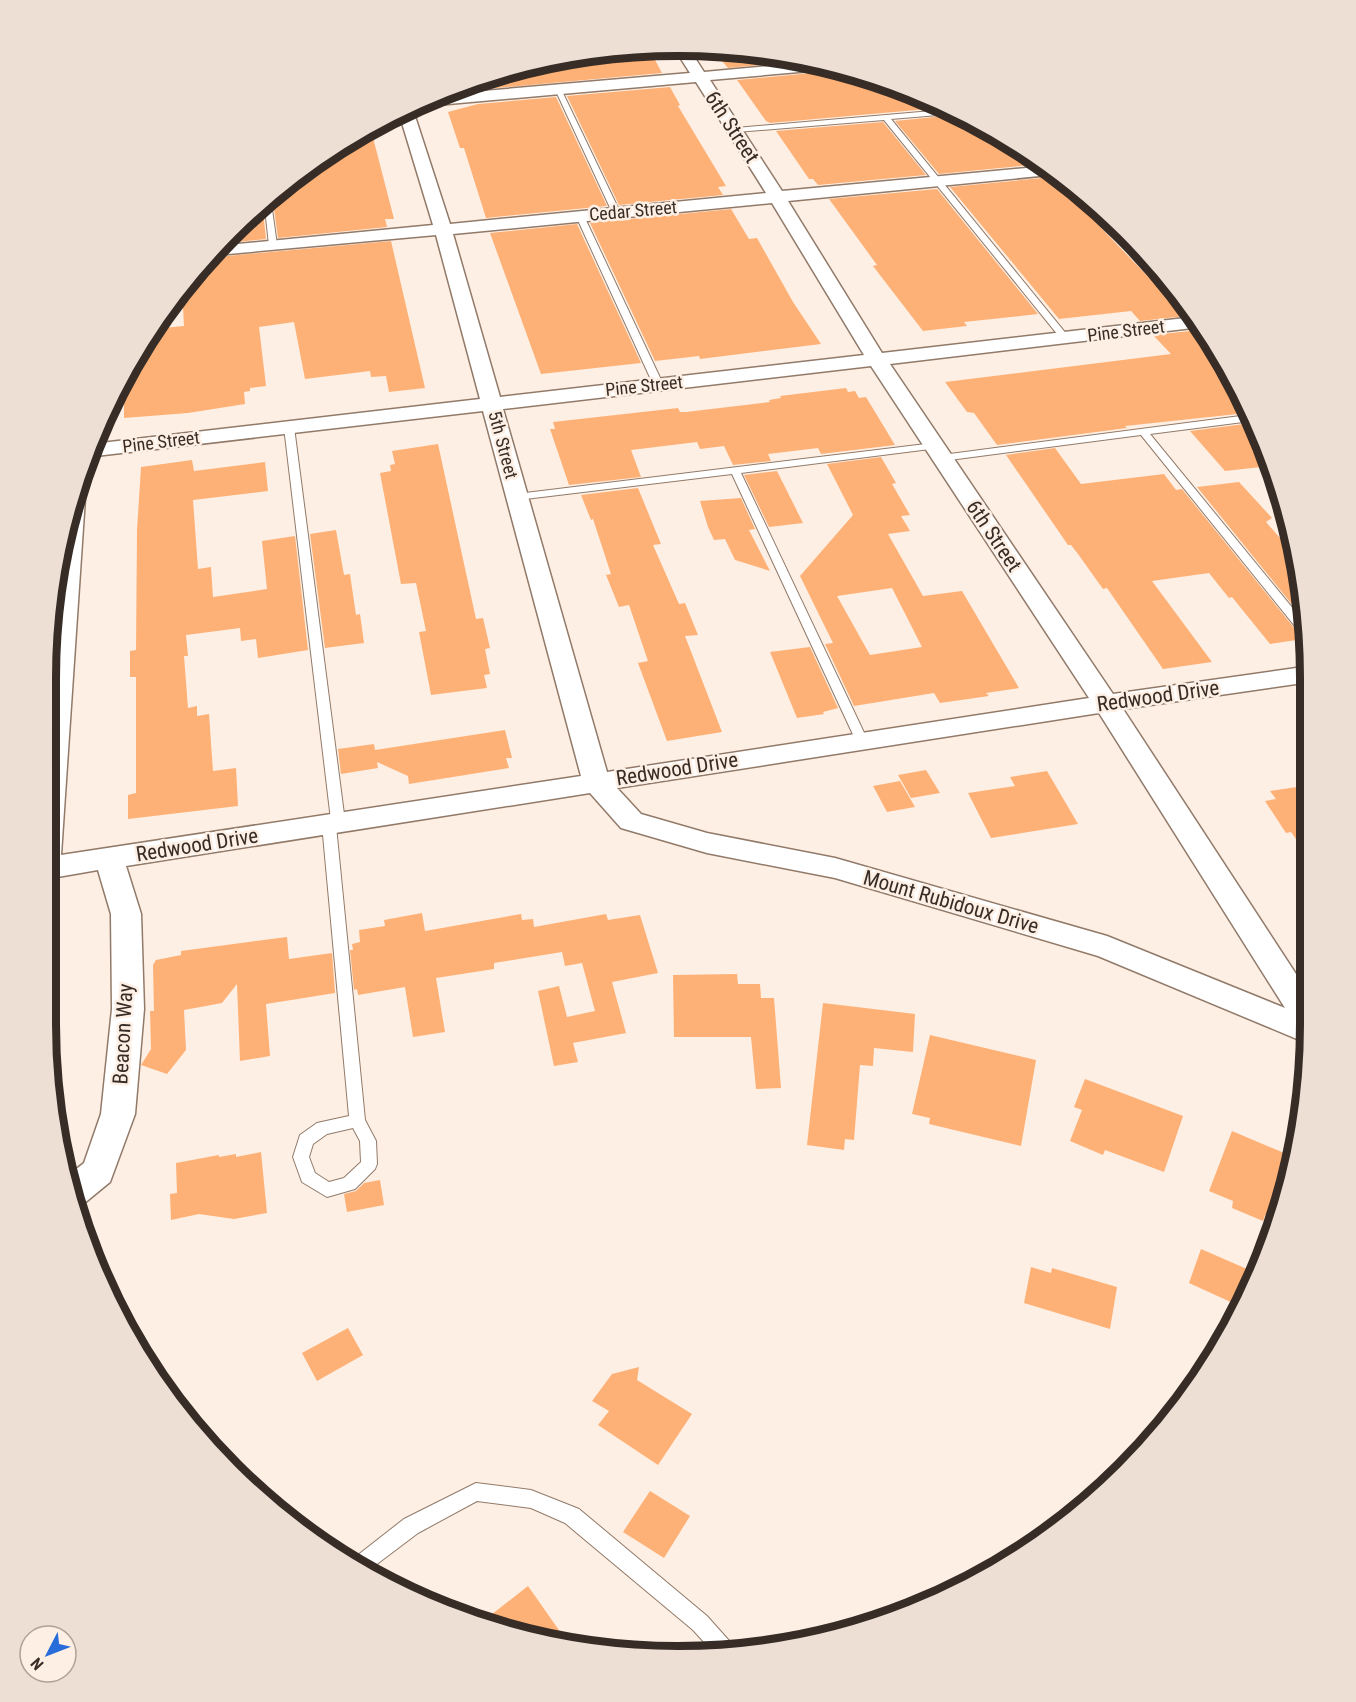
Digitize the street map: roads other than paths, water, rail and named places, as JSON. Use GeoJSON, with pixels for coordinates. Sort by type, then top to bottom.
{"type":"FeatureCollection","features":[{"type":"Feature","properties":{"kind":"street","name":"6th Street"},"geometry":{"type":"LineString","coordinates":[[686,56],[736,130],[877,360],[1106,703],[1300,1006]]}},
{"type":"Feature","properties":{"kind":"street"},"geometry":{"type":"LineString","coordinates":[[451,99],[802,68]]}},
{"type":"Feature","properties":{"kind":"street","name":"5th Street"},"geometry":{"type":"LineString","coordinates":[[408,118],[443,228],[596,782]]}},
{"type":"Feature","properties":{"kind":"street","name":"Cedar Street"},"geometry":{"type":"LineString","coordinates":[[227,250],[1040,171]]}},
{"type":"Feature","properties":{"kind":"street","name":"Pine Street"},"geometry":{"type":"LineString","coordinates":[[99,450],[1189,323]]}},
{"type":"Feature","properties":{"kind":"street"},"geometry":{"type":"LineString","coordinates":[[56,736],[71,542]]}},
{"type":"Feature","properties":{"kind":"street","name":"Redwood Drive"},"geometry":{"type":"LineString","coordinates":[[56,866],[1106,703],[1300,675]]}},
{"type":"Feature","properties":{"kind":"street","name":"Mount Rubidoux Drive"},"geometry":{"type":"LineString","coordinates":[[596,782],[631,821],[707,843],[835,868],[1107,947],[1300,1028]]}},
{"type":"Feature","properties":{"kind":"street","name":"Beacon Way"},"geometry":{"type":"LineString","coordinates":[[78,1188],[98,1172],[118,1114],[128,1009],[126,915],[109,858]]}},
{"type":"Feature","properties":{"kind":"lane"},"geometry":{"type":"LineString","coordinates":[[557,90],[616,212]]}},
{"type":"Feature","properties":{"kind":"lane"},"geometry":{"type":"LineString","coordinates":[[736,130],[937,113]]}},
{"type":"Feature","properties":{"kind":"lane"},"geometry":{"type":"LineString","coordinates":[[886,117],[1065,338]]}},
{"type":"Feature","properties":{"kind":"lane"},"geometry":{"type":"LineString","coordinates":[[269,209],[273,245]]}},
{"type":"Feature","properties":{"kind":"lane"},"geometry":{"type":"LineString","coordinates":[[580,216],[658,384]]}},
{"type":"Feature","properties":{"kind":"lane"},"geometry":{"type":"LineString","coordinates":[[517,497],[735,470],[1144,433],[1243,419]]}},
{"type":"Feature","properties":{"kind":"lane"},"geometry":{"type":"LineString","coordinates":[[289,427],[334,823],[357,1120],[368,1141],[369,1164],[350,1185],[327,1190],[308,1177],[301,1157],[306,1140],[323,1128],[357,1120]]}},
{"type":"Feature","properties":{"kind":"lane"},"geometry":{"type":"LineString","coordinates":[[1144,433],[1297,622]]}},
{"type":"Feature","properties":{"kind":"lane"},"geometry":{"type":"LineString","coordinates":[[735,470],[862,741]]}},
{"type":"Feature","properties":{"kind":"lane"},"geometry":{"type":"LineString","coordinates":[[365,1562],[411,1526],[476,1491],[531,1499],[572,1516],[700,1623],[720,1645]]}}]}
